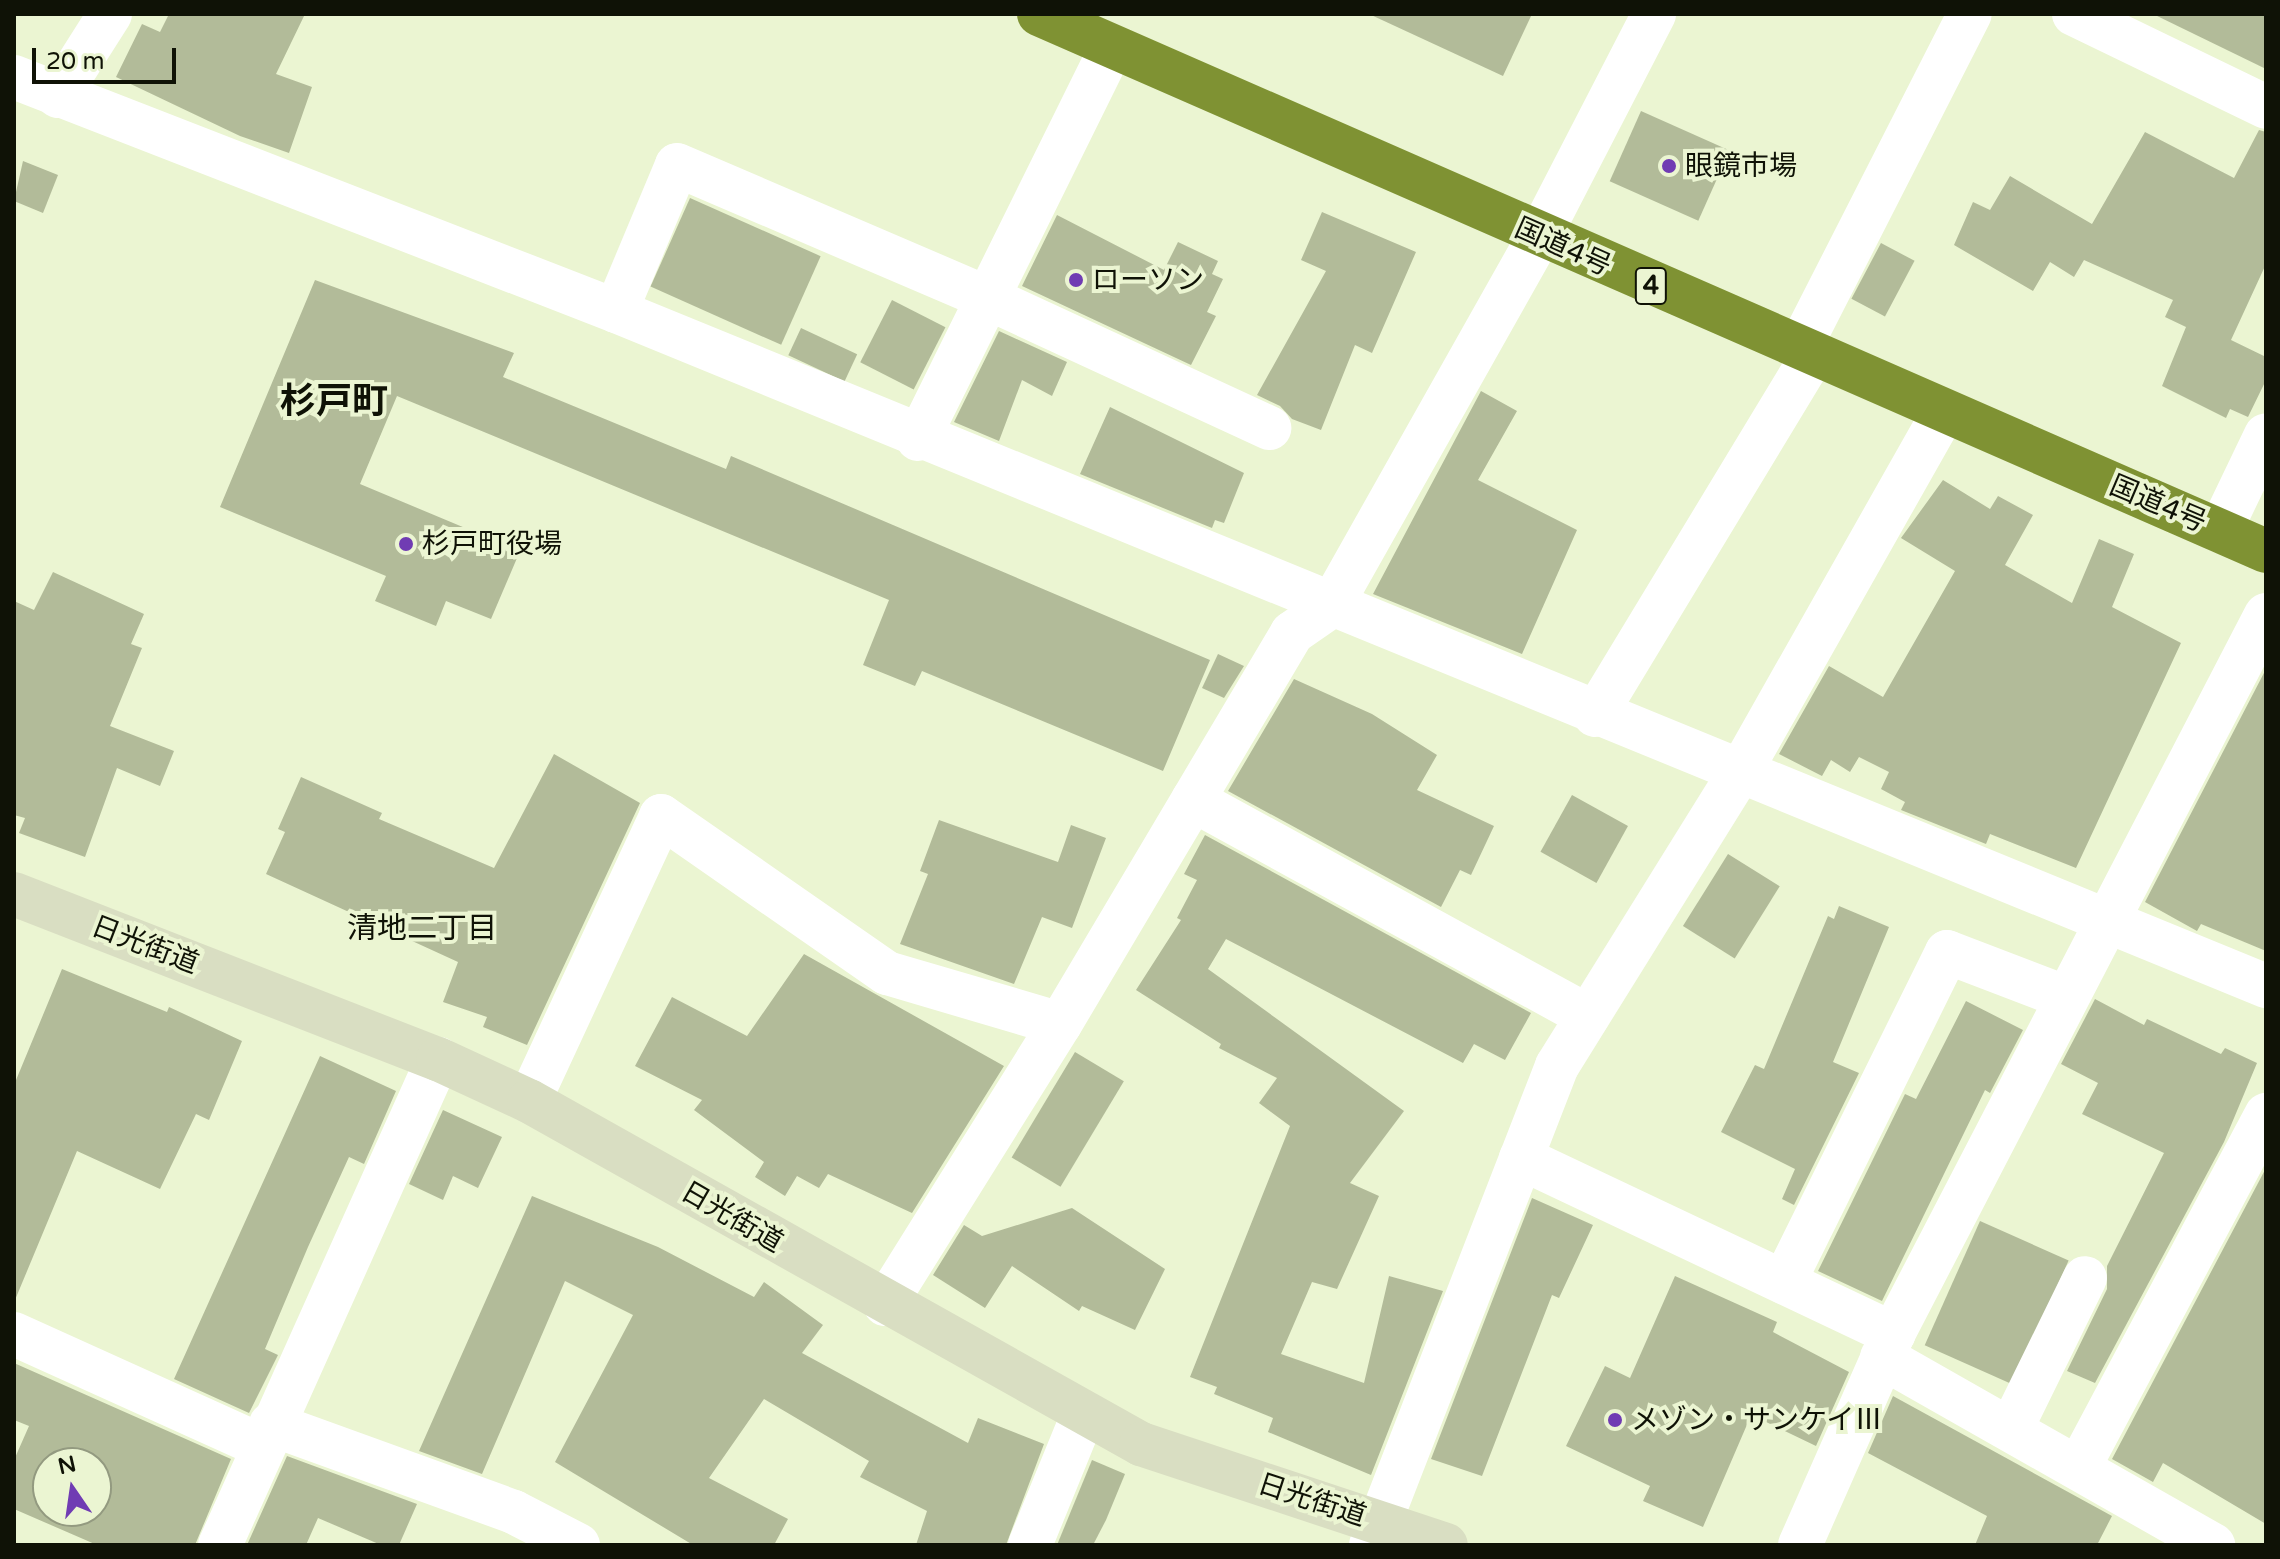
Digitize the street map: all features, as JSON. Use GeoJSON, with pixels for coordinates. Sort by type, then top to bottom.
{"type":"FeatureCollection","features":[{"type":"Feature","properties":{"kind":"highway","name":"国道4号"},"geometry":{"type":"LineString","coordinates":[[1039,14],[1943,414],[2266,551]]}},
{"type":"Feature","properties":{"kind":"main road","name":"日光街道"},"geometry":{"type":"LineString","coordinates":[[14,894],[438,1059],[529,1101],[885,1304],[1141,1444],[1375,1534],[1446,1545]]}},
{"type":"Feature","properties":{"kind":"street"},"geometry":{"type":"LineString","coordinates":[[58,96],[110,14]]}},
{"type":"Feature","properties":{"kind":"street"},"geometry":{"type":"LineString","coordinates":[[885,1304],[1060,1024],[1292,633],[1331,606],[1539,237],[1654,14]]}},
{"type":"Feature","properties":{"kind":"street"},"geometry":{"type":"LineString","coordinates":[[1595,715],[1806,352],[1970,14]]}},
{"type":"Feature","properties":{"kind":"street"},"geometry":{"type":"LineString","coordinates":[[2074,14],[2266,107]]}},
{"type":"Feature","properties":{"kind":"street"},"geometry":{"type":"LineString","coordinates":[[918,439],[1112,47]]}},
{"type":"Feature","properties":{"kind":"street"},"geometry":{"type":"LineString","coordinates":[[14,77],[616,311],[918,439],[1739,774],[2105,917],[2266,986]]}},
{"type":"Feature","properties":{"kind":"street"},"geometry":{"type":"LineString","coordinates":[[616,311],[677,165],[988,298],[1269,428]]}},
{"type":"Feature","properties":{"kind":"street"},"geometry":{"type":"LineString","coordinates":[[1375,1534],[1557,1066],[1739,774],[1943,414]]}},
{"type":"Feature","properties":{"kind":"street"},"geometry":{"type":"LineString","coordinates":[[2220,531],[2266,435]]}},
{"type":"Feature","properties":{"kind":"street"},"geometry":{"type":"LineString","coordinates":[[1800,1545],[1888,1346],[2105,917],[2266,615]]}},
{"type":"Feature","properties":{"kind":"street"},"geometry":{"type":"LineString","coordinates":[[1193,800],[1588,1016]]}},
{"type":"Feature","properties":{"kind":"street"},"geometry":{"type":"LineString","coordinates":[[529,1101],[661,816],[887,973],[1060,1024]]}},
{"type":"Feature","properties":{"kind":"street"},"geometry":{"type":"LineString","coordinates":[[1784,1282],[1947,952],[2065,997]]}},
{"type":"Feature","properties":{"kind":"street"},"geometry":{"type":"LineString","coordinates":[[220,1545],[266,1435],[438,1059]]}},
{"type":"Feature","properties":{"kind":"street"},"geometry":{"type":"LineString","coordinates":[[2079,1467],[2266,1115]]}},
{"type":"Feature","properties":{"kind":"street"},"geometry":{"type":"LineString","coordinates":[[1521,1158],[1784,1282],[1888,1346],[2011,1429],[2213,1545]]}},
{"type":"Feature","properties":{"kind":"street"},"geometry":{"type":"LineString","coordinates":[[2011,1429],[2085,1278]]}},
{"type":"Feature","properties":{"kind":"street"},"geometry":{"type":"LineString","coordinates":[[14,1334],[266,1435],[514,1512],[578,1545]]}},
{"type":"Feature","properties":{"kind":"street"},"geometry":{"type":"LineString","coordinates":[[1030,1545],[1084,1413]]}},
{"type":"Feature","properties":{"kind":"building"},"geometry":{"type":"Polygon","coordinates":[[[169,14],[305,14],[276,74],[312,87],[289,153],[240,136],[116,77],[142,24],[160,32],[169,14]]]}},
{"type":"Feature","properties":{"kind":"building"},"geometry":{"type":"Polygon","coordinates":[[[1369,14],[1532,14],[1503,76],[1369,14]]]}},
{"type":"Feature","properties":{"kind":"building"},"geometry":{"type":"Polygon","coordinates":[[[2153,14],[2266,14],[2266,69],[2153,14]]]}},
{"type":"Feature","properties":{"kind":"building","name":"眼鏡市場"},"geometry":{"type":"Polygon","coordinates":[[[1641,111],[1730,150],[1698,221],[1610,181],[1641,111]]]}},
{"type":"Feature","properties":{"kind":"building"},"geometry":{"type":"Polygon","coordinates":[[[2259,130],[2266,132],[2266,264],[2231,340],[2266,357],[2266,380],[2248,417],[2230,409],[2226,418],[2162,386],[2186,327],[2165,317],[2173,300],[2084,260],[2074,277],[2050,262],[2033,291],[1954,245],[1973,202],[1990,210],[2010,176],[2092,224],[2145,132],[2234,178],[2259,130]]]}},
{"type":"Feature","properties":{"kind":"building"},"geometry":{"type":"Polygon","coordinates":[[[23,161],[58,175],[43,213],[14,201],[23,161]]]}},
{"type":"Feature","properties":{"kind":"building"},"geometry":{"type":"Polygon","coordinates":[[[690,198],[821,256],[781,345],[651,287],[690,198]]]}},
{"type":"Feature","properties":{"kind":"building"},"geometry":{"type":"Polygon","coordinates":[[[1322,212],[1416,252],[1372,353],[1355,345],[1321,430],[1292,419],[1280,406],[1257,395],[1326,271],[1301,260],[1322,212]]]}},
{"type":"Feature","properties":{"kind":"building"},"geometry":{"type":"Polygon","coordinates":[[[1057,215],[1164,270],[1178,242],[1218,261],[1212,274],[1223,279],[1207,312],[1216,316],[1191,365],[1022,286],[1057,215]]]}},
{"type":"Feature","properties":{"kind":"building"},"geometry":{"type":"Polygon","coordinates":[[[1881,243],[1915,261],[1885,316],[1851,299],[1881,243]]]}},
{"type":"Feature","properties":{"kind":"building","name":"杉戸町役場"},"geometry":{"type":"Polygon","coordinates":[[[315,280],[514,353],[503,377],[726,469],[731,456],[1210,660],[1163,771],[922,671],[915,686],[863,665],[889,600],[397,396],[360,484],[520,551],[491,619],[446,601],[436,626],[375,601],[386,576],[220,507],[315,280]]]}},
{"type":"Feature","properties":{"kind":"building"},"geometry":{"type":"Polygon","coordinates":[[[892,300],[945,327],[914,390],[860,362],[892,300]]]}},
{"type":"Feature","properties":{"kind":"building"},"geometry":{"type":"Polygon","coordinates":[[[801,328],[857,354],[845,381],[788,355],[801,328]]]}},
{"type":"Feature","properties":{"kind":"building"},"geometry":{"type":"Polygon","coordinates":[[[999,331],[1067,362],[1052,396],[1022,380],[999,441],[954,422],[999,331]]]}},
{"type":"Feature","properties":{"kind":"building"},"geometry":{"type":"Polygon","coordinates":[[[1481,391],[1517,411],[1478,480],[1577,530],[1522,654],[1373,594],[1481,391]]]}},
{"type":"Feature","properties":{"kind":"building"},"geometry":{"type":"Polygon","coordinates":[[[1110,407],[1244,473],[1224,523],[1215,520],[1212,528],[1080,474],[1110,407]]]}},
{"type":"Feature","properties":{"kind":"building"},"geometry":{"type":"Polygon","coordinates":[[[1943,480],[1990,509],[1998,496],[2033,515],[2005,565],[2072,603],[2099,539],[2134,554],[2112,607],[2181,643],[2076,868],[1990,834],[1986,844],[1901,810],[1905,802],[1881,789],[1889,772],[1859,757],[1850,772],[1831,760],[1822,776],[1779,754],[1829,666],[1883,697],[1955,571],[1901,538],[1943,480]]]}},
{"type":"Feature","properties":{"kind":"building"},"geometry":{"type":"Polygon","coordinates":[[[53,572],[144,614],[131,644],[142,648],[110,726],[174,751],[160,786],[117,768],[85,857],[19,833],[25,818],[14,815],[14,601],[34,610],[53,572]]]}},
{"type":"Feature","properties":{"kind":"building"},"geometry":{"type":"Polygon","coordinates":[[[1218,654],[1244,666],[1224,698],[1202,688],[1218,654]]]}},
{"type":"Feature","properties":{"kind":"building"},"geometry":{"type":"Polygon","coordinates":[[[2266,669],[2266,951],[2201,924],[2197,931],[2145,902],[2266,669]]]}},
{"type":"Feature","properties":{"kind":"building"},"geometry":{"type":"Polygon","coordinates":[[[1294,679],[1372,714],[1437,755],[1417,790],[1494,826],[1471,875],[1460,870],[1441,907],[1228,791],[1294,679]]]}},
{"type":"Feature","properties":{"kind":"building"},"geometry":{"type":"Polygon","coordinates":[[[554,754],[640,803],[527,1045],[483,1027],[487,1017],[443,1002],[458,962],[266,874],[285,832],[278,829],[301,777],[382,813],[379,819],[494,868],[554,754]]]}},
{"type":"Feature","properties":{"kind":"building"},"geometry":{"type":"Polygon","coordinates":[[[1572,795],[1628,826],[1596,883],[1540,852],[1572,795]]]}},
{"type":"Feature","properties":{"kind":"building"},"geometry":{"type":"Polygon","coordinates":[[[939,820],[1058,862],[1071,825],[1106,838],[1072,928],[1042,917],[1014,984],[900,944],[928,874],[920,871],[939,820]]]}},
{"type":"Feature","properties":{"kind":"building"},"geometry":{"type":"Polygon","coordinates":[[[1205,835],[1531,1013],[1505,1060],[1474,1044],[1463,1063],[1226,939],[1208,969],[1404,1111],[1350,1183],[1379,1196],[1337,1289],[1312,1282],[1281,1354],[1364,1383],[1389,1276],[1443,1291],[1371,1475],[1268,1432],[1273,1418],[1214,1394],[1217,1387],[1190,1377],[1290,1126],[1259,1103],[1277,1078],[1219,1048],[1221,1044],[1136,990],[1181,920],[1177,918],[1197,880],[1184,874],[1205,835]]]}},
{"type":"Feature","properties":{"kind":"building"},"geometry":{"type":"Polygon","coordinates":[[[1728,854],[1780,886],[1735,958],[1683,926],[1728,854]]]}},
{"type":"Feature","properties":{"kind":"building"},"geometry":{"type":"Polygon","coordinates":[[[1839,906],[1889,927],[1833,1062],[1859,1073],[1794,1205],[1782,1199],[1795,1169],[1721,1132],[1755,1065],[1764,1069],[1828,916],[1834,919],[1839,906]]]}},
{"type":"Feature","properties":{"kind":"building"},"geometry":{"type":"Polygon","coordinates":[[[804,954],[1004,1066],[912,1213],[828,1174],[819,1188],[797,1176],[785,1196],[755,1177],[764,1162],[694,1110],[702,1100],[635,1066],[672,997],[747,1036],[804,954]]]}},
{"type":"Feature","properties":{"kind":"building"},"geometry":{"type":"Polygon","coordinates":[[[62,969],[167,1012],[169,1007],[242,1041],[209,1120],[196,1114],[160,1189],[77,1151],[15,1300],[14,1085],[62,969]]]}},
{"type":"Feature","properties":{"kind":"building"},"geometry":{"type":"Polygon","coordinates":[[[2095,999],[2144,1025],[2147,1019],[2221,1054],[2225,1048],[2257,1063],[2224,1142],[2095,1383],[2067,1371],[2107,1289],[2107,1266],[2164,1153],[2082,1114],[2098,1083],[2061,1064],[2095,999]]]}},
{"type":"Feature","properties":{"kind":"building"},"geometry":{"type":"Polygon","coordinates":[[[1966,1001],[2023,1030],[1990,1093],[1985,1090],[1882,1301],[1818,1271],[1905,1094],[1916,1099],[1966,1001]]]}},
{"type":"Feature","properties":{"kind":"building"},"geometry":{"type":"Polygon","coordinates":[[[1075,1052],[1124,1081],[1061,1187],[1012,1157],[1075,1052]]]}},
{"type":"Feature","properties":{"kind":"building"},"geometry":{"type":"Polygon","coordinates":[[[320,1056],[396,1091],[364,1164],[349,1157],[265,1349],[278,1355],[249,1413],[174,1379],[320,1056]]]}},
{"type":"Feature","properties":{"kind":"building"},"geometry":{"type":"Polygon","coordinates":[[[443,1110],[502,1137],[478,1188],[453,1176],[443,1200],[409,1184],[443,1110]]]}},
{"type":"Feature","properties":{"kind":"building"},"geometry":{"type":"Polygon","coordinates":[[[2266,1168],[2266,1524],[2163,1463],[2153,1482],[2112,1459],[2266,1168]]]}},
{"type":"Feature","properties":{"kind":"building"},"geometry":{"type":"Polygon","coordinates":[[[532,1196],[658,1247],[754,1297],[764,1282],[823,1325],[802,1353],[968,1443],[978,1418],[1044,1444],[1006,1545],[916,1545],[927,1511],[860,1477],[869,1461],[764,1399],[709,1478],[788,1519],[774,1545],[693,1545],[555,1462],[633,1315],[565,1281],[482,1474],[419,1451],[532,1196]]]}},
{"type":"Feature","properties":{"kind":"building"},"geometry":{"type":"Polygon","coordinates":[[[1532,1198],[1593,1225],[1559,1298],[1552,1295],[1482,1476],[1431,1459],[1532,1198]]]}},
{"type":"Feature","properties":{"kind":"building"},"geometry":{"type":"Polygon","coordinates":[[[1072,1208],[1165,1269],[1135,1330],[1082,1306],[1079,1311],[1012,1266],[985,1308],[933,1275],[964,1225],[982,1236],[1072,1208]]]}},
{"type":"Feature","properties":{"kind":"building"},"geometry":{"type":"Polygon","coordinates":[[[1980,1221],[2069,1260],[2013,1385],[1925,1345],[1980,1221]]]}},
{"type":"Feature","properties":{"kind":"building"},"geometry":{"type":"Polygon","coordinates":[[[1675,1276],[1777,1322],[1773,1332],[1849,1372],[1816,1446],[1760,1419],[1757,1424],[1749,1420],[1703,1527],[1643,1501],[1650,1486],[1566,1446],[1605,1366],[1630,1378],[1675,1276]]]}},
{"type":"Feature","properties":{"kind":"building"},"geometry":{"type":"Polygon","coordinates":[[[14,1363],[231,1459],[195,1545],[97,1545],[56,1527],[112,1527],[112,1447],[32,1447],[32,1517],[14,1509],[14,1460],[29,1426],[14,1420],[14,1363]]]}},
{"type":"Feature","properties":{"kind":"building"},"geometry":{"type":"Polygon","coordinates":[[[1893,1396],[2112,1516],[2097,1545],[1975,1545],[1987,1516],[1868,1453],[1893,1396]]]}},
{"type":"Feature","properties":{"kind":"building"},"geometry":{"type":"Polygon","coordinates":[[[287,1456],[417,1504],[399,1545],[381,1545],[318,1518],[306,1545],[247,1545],[287,1456]]]}},
{"type":"Feature","properties":{"kind":"building"},"geometry":{"type":"Polygon","coordinates":[[[1092,1460],[1125,1474],[1093,1545],[1057,1545],[1092,1460]]]}},
{"type":"Feature","properties":{"kind":"place","name":"眼鏡市場"},"geometry":{"type":"Point","coordinates":[1669,166]}},
{"type":"Feature","properties":{"kind":"place","name":"ローソン"},"geometry":{"type":"Point","coordinates":[1076,280]}},
{"type":"Feature","properties":{"kind":"place","name":"杉戸町役場"},"geometry":{"type":"Point","coordinates":[406,544]}},
{"type":"Feature","properties":{"kind":"place","name":"メゾン・サンケイⅢ"},"geometry":{"type":"Point","coordinates":[1615,1420]}},
{"type":"Feature","properties":{"kind":"district","name":"杉戸町"},"geometry":{"type":"Point","coordinates":[334,402]}},
{"type":"Feature","properties":{"kind":"district","name":"清地二丁目"},"geometry":{"type":"Point","coordinates":[422,929]}}]}
